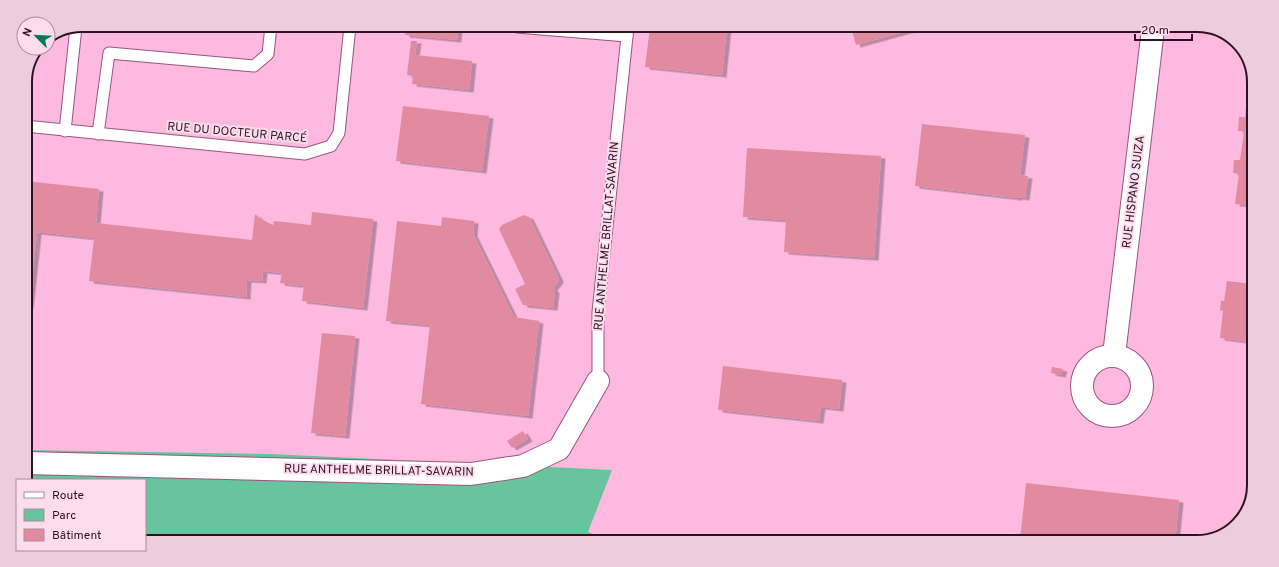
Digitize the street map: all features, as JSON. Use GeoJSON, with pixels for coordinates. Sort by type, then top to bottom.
{"type":"FeatureCollection","features":[{"type":"Feature","properties":{"kind":"street","name":"RUE HISPANO SUIZA"},"geometry":{"type":"LineString","coordinates":[[1114,355],[1153,32]]}},
{"type":"Feature","properties":{"kind":"street","name":"RUE ANTHELME BRILLAT-SAVARIN"},"geometry":{"type":"LineString","coordinates":[[32,463],[471,474],[523,466],[559,449],[598,381]]}},
{"type":"Feature","properties":{"kind":"lane"},"geometry":{"type":"LineString","coordinates":[[98,134],[109,53],[254,66],[268,54],[270,32]]}},
{"type":"Feature","properties":{"kind":"lane","name":"RUE DU DOCTEUR PARCÉ"},"geometry":{"type":"LineString","coordinates":[[32,127],[305,154],[332,146],[339,133],[349,32]]}},
{"type":"Feature","properties":{"kind":"lane","name":"RUE ANTHELME BRILLAT-SAVARIN"},"geometry":{"type":"LineString","coordinates":[[598,381],[598,312],[628,32]]}},
{"type":"Feature","properties":{"kind":"lane"},"geometry":{"type":"LineString","coordinates":[[65,131],[76,33]]}},
{"type":"Feature","properties":{"kind":"shaded area"},"geometry":{"type":"Polygon","coordinates":[[[82,32],[1197,32],[1216,36],[1227,42],[1237,52],[1242,60],[1247,79],[1247,485],[1243,504],[1235,518],[1225,527],[1203,535],[596,535],[588,532],[612,470],[271,454],[32,450],[32,79],[39,56],[56,56],[56,39],[72,33],[82,32]]]}},
{"type":"Feature","properties":{"kind":"green space"},"geometry":{"type":"Polygon","coordinates":[[[32,450],[271,454],[612,470],[588,532],[596,535],[146,535],[146,479],[32,479],[32,450]]]}},
{"type":"Feature","properties":{"kind":"building"},"geometry":{"type":"Polygon","coordinates":[[[405,32],[458,32],[457,40],[405,35],[405,32]]]}},
{"type":"Feature","properties":{"kind":"building"},"geometry":{"type":"Polygon","coordinates":[[[649,32],[726,32],[722,75],[645,67],[649,32]]]}},
{"type":"Feature","properties":{"kind":"building"},"geometry":{"type":"Polygon","coordinates":[[[852,32],[903,32],[856,45],[852,32]]]}},
{"type":"Feature","properties":{"kind":"building"},"geometry":{"type":"Polygon","coordinates":[[[411,41],[417,41],[415,55],[472,61],[469,90],[412,84],[413,76],[407,75],[411,41]]]}},
{"type":"Feature","properties":{"kind":"building"},"geometry":{"type":"Polygon","coordinates":[[[1247,98],[1247,205],[1235,204],[1239,174],[1233,173],[1234,160],[1240,160],[1244,131],[1238,131],[1239,117],[1245,117],[1247,98]]]}},
{"type":"Feature","properties":{"kind":"building"},"geometry":{"type":"Polygon","coordinates":[[[403,106],[489,116],[482,171],[396,161],[403,106]]]}},
{"type":"Feature","properties":{"kind":"building"},"geometry":{"type":"Polygon","coordinates":[[[922,124],[1025,135],[1020,175],[1028,176],[1025,198],[915,186],[922,124]]]}},
{"type":"Feature","properties":{"kind":"building"},"geometry":{"type":"Polygon","coordinates":[[[747,148],[881,156],[874,258],[784,252],[786,220],[743,217],[747,148]]]}},
{"type":"Feature","properties":{"kind":"building"},"geometry":{"type":"Polygon","coordinates":[[[32,182],[99,189],[96,223],[252,240],[255,214],[262,220],[273,225],[274,221],[311,225],[312,212],[373,219],[363,308],[302,301],[304,286],[280,283],[282,273],[263,271],[262,281],[247,280],[246,297],[89,281],[94,238],[37,232],[32,279],[32,182]]]}},
{"type":"Feature","properties":{"kind":"building"},"geometry":{"type":"Polygon","coordinates":[[[524,215],[529,217],[559,279],[553,288],[555,291],[553,308],[523,305],[515,289],[525,284],[499,229],[502,225],[524,215]]]}},
{"type":"Feature","properties":{"kind":"building"},"geometry":{"type":"Polygon","coordinates":[[[442,217],[474,221],[473,234],[514,317],[539,321],[528,416],[421,404],[430,325],[386,321],[397,221],[441,226],[442,217]]]}},
{"type":"Feature","properties":{"kind":"building"},"geometry":{"type":"Polygon","coordinates":[[[1227,281],[1247,283],[1247,341],[1220,338],[1223,311],[1220,310],[1221,301],[1224,301],[1227,281]]]}},
{"type":"Feature","properties":{"kind":"building"},"geometry":{"type":"Polygon","coordinates":[[[322,333],[355,336],[345,436],[311,433],[322,333]]]}},
{"type":"Feature","properties":{"kind":"building"},"geometry":{"type":"Polygon","coordinates":[[[723,366],[842,380],[839,409],[821,407],[819,421],[718,410],[723,366]]]}},
{"type":"Feature","properties":{"kind":"building"},"geometry":{"type":"Polygon","coordinates":[[[1052,367],[1063,369],[1061,375],[1051,373],[1052,367]]]}},
{"type":"Feature","properties":{"kind":"building"},"geometry":{"type":"Polygon","coordinates":[[[523,431],[528,439],[512,448],[507,441],[523,431]]]}},
{"type":"Feature","properties":{"kind":"building"},"geometry":{"type":"Polygon","coordinates":[[[1026,483],[1179,500],[1176,535],[1021,535],[1026,483]]]}}]}
